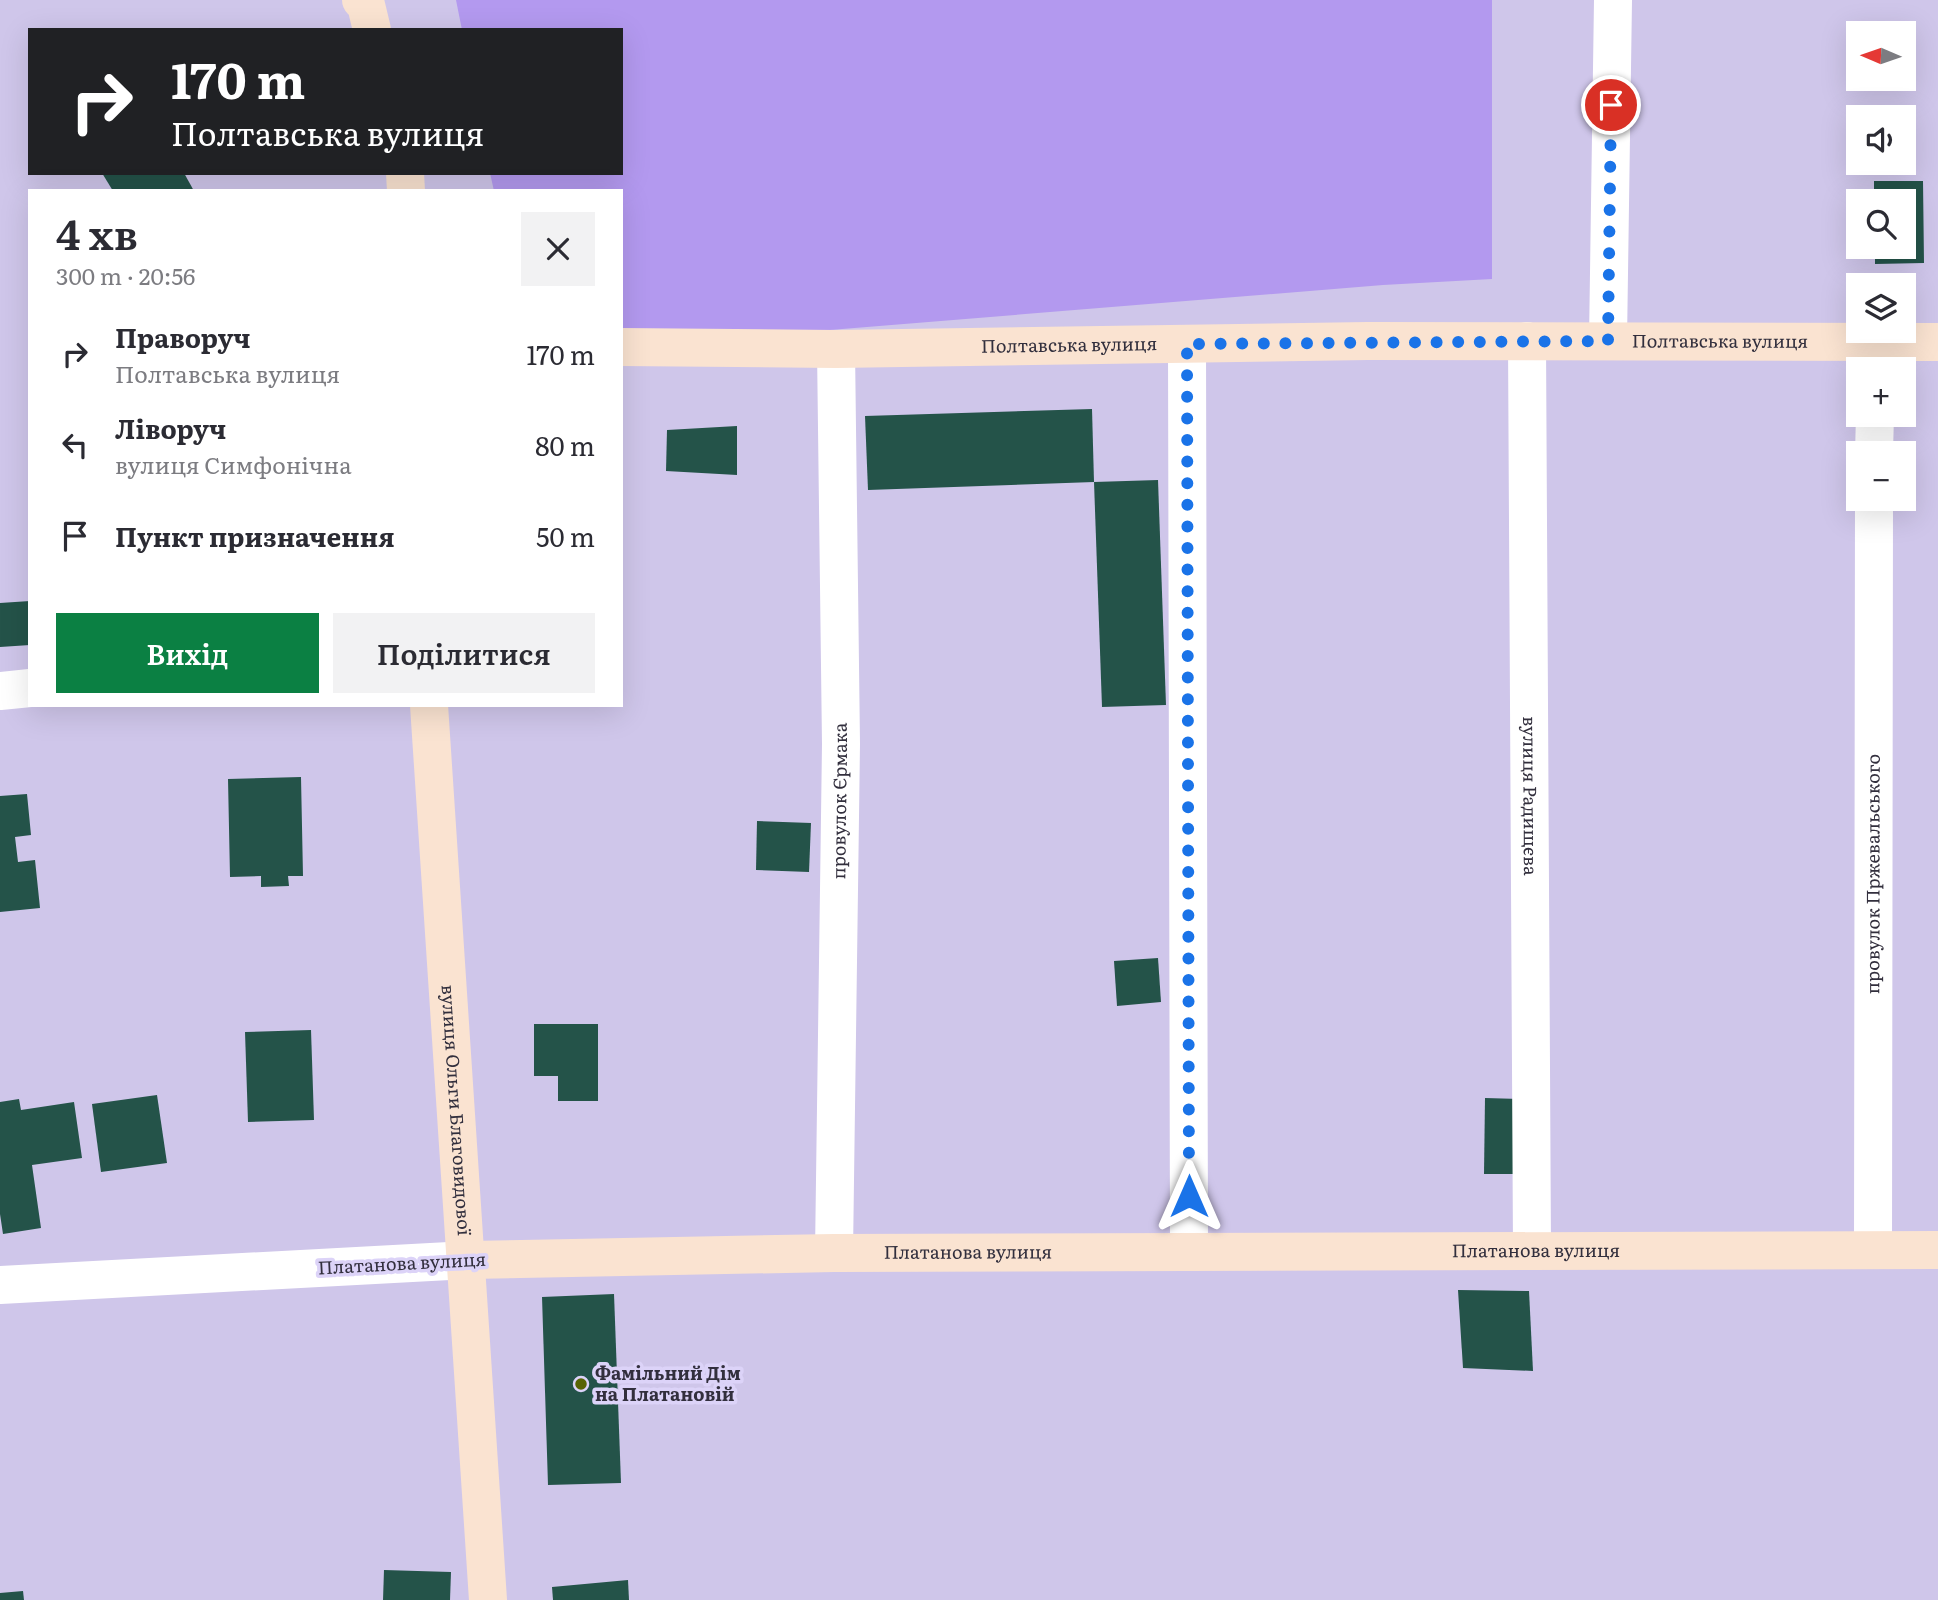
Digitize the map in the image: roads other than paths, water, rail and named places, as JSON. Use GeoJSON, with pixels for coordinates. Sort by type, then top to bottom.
{"type":"FeatureCollection","features":[{"type":"Feature","properties":{"kind":"street"},"geometry":{"type":"LineString","coordinates":[[361,0],[366,5],[372,28]]}},
{"type":"Feature","properties":{"kind":"street"},"geometry":{"type":"LineString","coordinates":[[1608,341],[1613,0]]}},
{"type":"Feature","properties":{"kind":"street","name":"вулиця Радищєва"},"geometry":{"type":"LineString","coordinates":[[1527,341],[1532,1249]]}},
{"type":"Feature","properties":{"kind":"street","name":"Полтавська вулиця"},"geometry":{"type":"LineString","coordinates":[[623,347],[836,349],[1608,341],[1875,355],[1938,342]]}},
{"type":"Feature","properties":{"kind":"street"},"geometry":{"type":"LineString","coordinates":[[1187,344],[1189,1251]]}},
{"type":"Feature","properties":{"kind":"street","name":"провулок Єрмака"},"geometry":{"type":"LineString","coordinates":[[834,1253],[841,744],[836,349]]}},
{"type":"Feature","properties":{"kind":"street","name":"провулок Пржевальського"},"geometry":{"type":"LineString","coordinates":[[1873,1250],[1874,511]]}},
{"type":"Feature","properties":{"kind":"street"},"geometry":{"type":"LineString","coordinates":[[0,691],[28,688]]}},
{"type":"Feature","properties":{"kind":"street","name":"вулиця Ольги Благовидової"},"geometry":{"type":"LineString","coordinates":[[429,707],[468,1260],[488,1600]]}},
{"type":"Feature","properties":{"kind":"street","name":"Платанова вулиця"},"geometry":{"type":"LineString","coordinates":[[0,1285],[468,1260],[834,1253],[1532,1249],[1938,1250]]}},
{"type":"Feature","properties":{"kind":"place","name":"Фамільний Дім на Платановій"},"geometry":{"type":"Point","coordinates":[581,1384]}}]}
